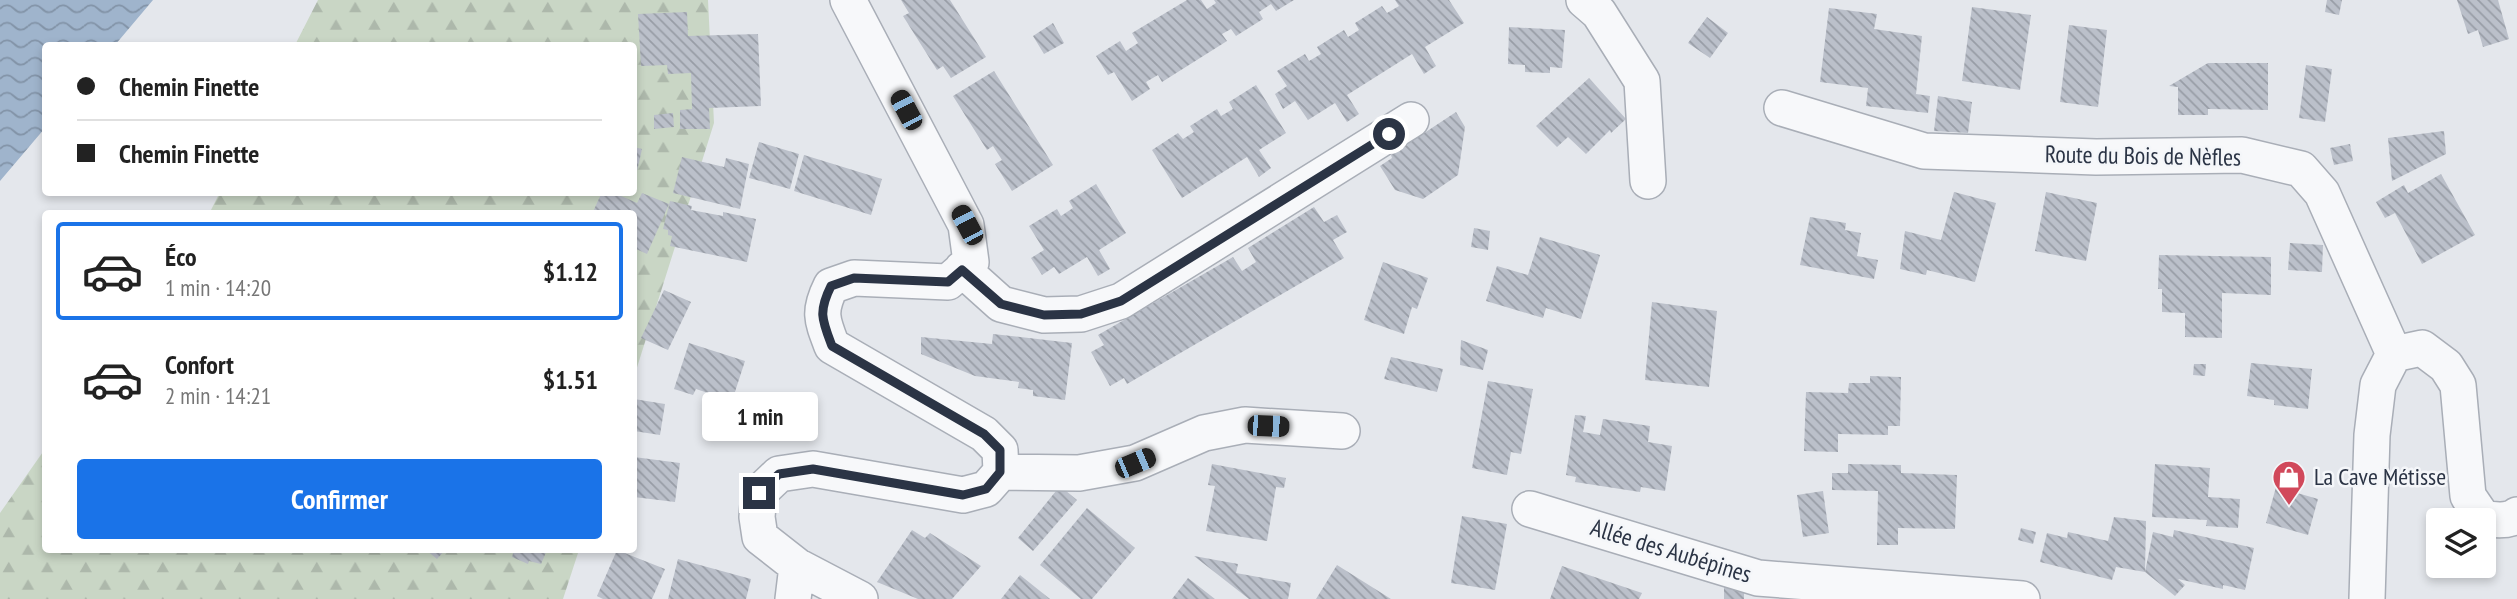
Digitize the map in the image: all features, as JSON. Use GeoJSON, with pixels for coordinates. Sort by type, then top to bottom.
{"type":"FeatureCollection","features":[{"type":"Feature","properties":{"kind":"street"},"geometry":{"type":"LineString","coordinates":[[848,0],[967,225],[971,262],[948,282],[854,278],[831,286],[821,305],[824,326],[832,346],[984,434],[1000,450],[1000,472],[986,489],[963,495],[813,469],[779,474],[759,493],[757,517],[760,537],[795,582],[860,599]]}},
{"type":"Feature","properties":{"kind":"street"},"geometry":{"type":"LineString","coordinates":[[1584,0],[1599,13],[1642,81],[1648,181]]}},
{"type":"Feature","properties":{"kind":"street","name":"Route du Bois de Nèfles"},"geometry":{"type":"LineString","coordinates":[[1782,108],[1924,151],[2096,157],[2242,155],[2301,170],[2322,194],[2394,354]]}},
{"type":"Feature","properties":{"kind":"street"},"geometry":{"type":"LineString","coordinates":[[962,270],[1001,304],[1044,315],[1081,314],[1121,301],[1411,120]]}},
{"type":"Feature","properties":{"kind":"street"},"geometry":{"type":"LineString","coordinates":[[2367,599],[2372,436],[2378,385],[2394,354],[2422,348],[2446,366],[2458,385],[2468,496],[2483,518],[2516,520]]}},
{"type":"Feature","properties":{"kind":"street"},"geometry":{"type":"LineString","coordinates":[[1000,472],[1079,474],[1135,463],[1204,433],[1245,425],[1342,431]]}},
{"type":"Feature","properties":{"kind":"street","name":"Allée des Aubépines"},"geometry":{"type":"LineString","coordinates":[[1530,509],[1758,578],[2022,599]]}},
{"type":"Feature","properties":{"kind":"green space"},"geometry":{"type":"Polygon","coordinates":[[[318,0],[708,0],[714,123],[637,367],[637,210],[211,210],[218,196],[637,196],[637,42],[297,42],[318,0]]]}},
{"type":"Feature","properties":{"kind":"green space"},"geometry":{"type":"Polygon","coordinates":[[[42,453],[42,553],[578,553],[563,599],[0,599],[0,513],[42,453]]]}},
{"type":"Feature","properties":{"kind":"water"},"geometry":{"type":"Polygon","coordinates":[[[0,0],[153,0],[118,42],[42,42],[42,132],[0,181],[0,0]]]}},
{"type":"Feature","properties":{"kind":"building"},"geometry":{"type":"Polygon","coordinates":[[[901,0],[950,0],[986,57],[951,78],[943,66],[937,70],[903,16],[909,13],[901,0]]]}},
{"type":"Feature","properties":{"kind":"building"},"geometry":{"type":"Polygon","coordinates":[[[1187,0],[1201,0],[1207,9],[1216,3],[1214,0],[1294,0],[1276,11],[1271,4],[1259,12],[1263,19],[1236,36],[1231,29],[1222,34],[1227,41],[1162,82],[1158,75],[1146,82],[1150,89],[1132,101],[1114,72],[1108,75],[1096,56],[1120,41],[1126,51],[1138,43],[1132,33],[1187,0]]]}},
{"type":"Feature","properties":{"kind":"building"},"geometry":{"type":"Polygon","coordinates":[[[1395,0],[1449,0],[1464,23],[1425,47],[1436,66],[1424,74],[1412,54],[1347,95],[1359,114],[1347,122],[1335,103],[1308,120],[1295,101],[1283,109],[1275,94],[1287,86],[1277,71],[1305,54],[1309,61],[1321,54],[1317,47],[1344,30],[1348,37],[1359,30],[1355,23],[1382,6],[1387,13],[1399,6],[1395,0]]]}},
{"type":"Feature","properties":{"kind":"building"},"geometry":{"type":"Polygon","coordinates":[[[2327,0],[2342,0],[2339,15],[2325,12],[2327,0]]]}},
{"type":"Feature","properties":{"kind":"building"},"geometry":{"type":"Polygon","coordinates":[[[2457,0],[2498,0],[2509,39],[2483,47],[2478,30],[2468,34],[2457,0]]]}},
{"type":"Feature","properties":{"kind":"building"},"geometry":{"type":"Polygon","coordinates":[[[1972,7],[2031,15],[2020,90],[1962,81],[1972,7]]]}},
{"type":"Feature","properties":{"kind":"building"},"geometry":{"type":"Polygon","coordinates":[[[1829,8],[1877,14],[1874,29],[1922,36],[1916,94],[1930,96],[1928,113],[1866,106],[1868,88],[1820,82],[1829,8]]]}},
{"type":"Feature","properties":{"kind":"building"},"geometry":{"type":"Polygon","coordinates":[[[687,12],[688,36],[758,34],[761,106],[709,108],[710,129],[680,129],[680,110],[692,109],[691,73],[668,74],[667,65],[641,66],[638,14],[687,12]]]}},
{"type":"Feature","properties":{"kind":"building"},"geometry":{"type":"Polygon","coordinates":[[[1707,17],[1728,33],[1710,58],[1688,43],[1707,17]]]}},
{"type":"Feature","properties":{"kind":"building"},"geometry":{"type":"Polygon","coordinates":[[[1053,23],[1064,43],[1044,54],[1033,36],[1053,23]]]}},
{"type":"Feature","properties":{"kind":"building"},"geometry":{"type":"Polygon","coordinates":[[[2069,25],[2107,30],[2098,107],[2060,102],[2069,25]]]}},
{"type":"Feature","properties":{"kind":"building"},"geometry":{"type":"Polygon","coordinates":[[[1509,27],[1565,30],[1562,68],[1550,67],[1550,73],[1525,72],[1525,65],[1508,64],[1509,27]]]}},
{"type":"Feature","properties":{"kind":"building"},"geometry":{"type":"Polygon","coordinates":[[[2208,63],[2268,63],[2268,110],[2208,109],[2208,115],[2178,115],[2178,87],[2169,86],[2208,63]]]}},
{"type":"Feature","properties":{"kind":"building"},"geometry":{"type":"Polygon","coordinates":[[[2306,65],[2332,69],[2325,122],[2299,118],[2306,65]]]}},
{"type":"Feature","properties":{"kind":"building"},"geometry":{"type":"Polygon","coordinates":[[[994,71],[1053,165],[1012,191],[995,164],[1002,160],[993,146],[987,150],[953,96],[994,71]]]}},
{"type":"Feature","properties":{"kind":"building"},"geometry":{"type":"Polygon","coordinates":[[[1589,78],[1626,119],[1611,133],[1610,130],[1586,154],[1568,137],[1557,147],[1536,126],[1589,78]]]}},
{"type":"Feature","properties":{"kind":"building"},"geometry":{"type":"Polygon","coordinates":[[[1256,85],[1286,133],[1259,150],[1271,168],[1259,177],[1247,157],[1182,198],[1152,150],[1178,133],[1183,139],[1194,132],[1190,126],[1217,109],[1221,116],[1233,109],[1229,102],[1256,85]]]}},
{"type":"Feature","properties":{"kind":"building"},"geometry":{"type":"Polygon","coordinates":[[[1938,96],[1972,102],[1968,133],[1934,131],[1938,96]]]}},
{"type":"Feature","properties":{"kind":"building"},"geometry":{"type":"Polygon","coordinates":[[[1456,112],[1465,127],[1458,175],[1423,199],[1395,190],[1380,166],[1392,158],[1391,155],[1456,112]]]}},
{"type":"Feature","properties":{"kind":"building"},"geometry":{"type":"Polygon","coordinates":[[[673,113],[674,127],[654,129],[654,115],[673,113]]]}},
{"type":"Feature","properties":{"kind":"building"},"geometry":{"type":"Polygon","coordinates":[[[2444,131],[2446,154],[2392,181],[2388,138],[2444,131]]]}},
{"type":"Feature","properties":{"kind":"building"},"geometry":{"type":"Polygon","coordinates":[[[759,142],[799,154],[790,189],[749,178],[759,142]]]}},
{"type":"Feature","properties":{"kind":"building"},"geometry":{"type":"Polygon","coordinates":[[[2350,144],[2353,161],[2334,165],[2330,148],[2350,144]]]}},
{"type":"Feature","properties":{"kind":"building"},"geometry":{"type":"Polygon","coordinates":[[[637,148],[642,149],[637,171],[637,148]]]}},
{"type":"Feature","properties":{"kind":"building"},"geometry":{"type":"Polygon","coordinates":[[[804,155],[882,179],[871,215],[794,191],[804,155]]]}},
{"type":"Feature","properties":{"kind":"building"},"geometry":{"type":"Polygon","coordinates":[[[682,157],[724,167],[726,158],[749,164],[740,209],[673,193],[682,157]]]}},
{"type":"Feature","properties":{"kind":"building"},"geometry":{"type":"Polygon","coordinates":[[[2441,174],[2475,235],[2422,264],[2395,213],[2385,218],[2376,202],[2404,185],[2408,193],[2441,174]]]}},
{"type":"Feature","properties":{"kind":"building"},"geometry":{"type":"Polygon","coordinates":[[[1096,184],[1126,233],[1099,250],[1110,269],[1098,276],[1087,257],[1059,274],[1054,267],[1042,275],[1031,258],[1044,250],[1029,226],[1057,209],[1061,216],[1073,208],[1069,201],[1096,184]]]}},
{"type":"Feature","properties":{"kind":"building"},"geometry":{"type":"Polygon","coordinates":[[[1954,192],[1996,203],[1975,282],[1927,270],[1926,275],[1900,269],[1905,231],[1941,240],[1954,192]]]}},
{"type":"Feature","properties":{"kind":"building"},"geometry":{"type":"Polygon","coordinates":[[[2046,192],[2097,203],[2086,261],[2035,251],[2046,192]]]}},
{"type":"Feature","properties":{"kind":"building"},"geometry":{"type":"Polygon","coordinates":[[[642,193],[669,204],[647,254],[637,249],[637,210],[594,210],[600,196],[621,196],[637,203],[642,193]]]}},
{"type":"Feature","properties":{"kind":"building"},"geometry":{"type":"Polygon","coordinates":[[[670,201],[692,206],[691,210],[723,216],[723,212],[756,219],[747,262],[670,246],[672,236],[668,235],[668,230],[663,229],[670,201]]]}},
{"type":"Feature","properties":{"kind":"building"},"geometry":{"type":"Polygon","coordinates":[[[1314,207],[1324,222],[1337,215],[1347,232],[1333,240],[1344,258],[1127,384],[1124,378],[1110,386],[1091,352],[1104,345],[1098,335],[1233,257],[1242,271],[1256,262],[1248,248],[1314,207]]]}},
{"type":"Feature","properties":{"kind":"building"},"geometry":{"type":"Polygon","coordinates":[[[1810,217],[1846,223],[1845,230],[1861,233],[1857,256],[1878,260],[1874,279],[1800,265],[1810,217]]]}},
{"type":"Feature","properties":{"kind":"building"},"geometry":{"type":"Polygon","coordinates":[[[1474,228],[1490,231],[1488,250],[1471,247],[1474,228]]]}},
{"type":"Feature","properties":{"kind":"building"},"geometry":{"type":"Polygon","coordinates":[[[1540,237],[1600,255],[1581,319],[1546,308],[1543,318],[1486,301],[1497,266],[1528,275],[1540,237]]]}},
{"type":"Feature","properties":{"kind":"building"},"geometry":{"type":"Polygon","coordinates":[[[2290,243],[2323,245],[2322,272],[2288,270],[2290,243]]]}},
{"type":"Feature","properties":{"kind":"building"},"geometry":{"type":"Polygon","coordinates":[[[2159,255],[2271,257],[2271,295],[2222,293],[2222,338],[2185,337],[2185,313],[2162,312],[2162,289],[2158,289],[2159,255]]]}},
{"type":"Feature","properties":{"kind":"building"},"geometry":{"type":"Polygon","coordinates":[[[1383,262],[1428,278],[1417,309],[1412,307],[1404,334],[1364,320],[1383,262]]]}},
{"type":"Feature","properties":{"kind":"building"},"geometry":{"type":"Polygon","coordinates":[[[664,290],[691,302],[668,350],[641,338],[664,290]]]}},
{"type":"Feature","properties":{"kind":"building"},"geometry":{"type":"Polygon","coordinates":[[[1652,302],[1717,311],[1709,387],[1645,380],[1652,302]]]}},
{"type":"Feature","properties":{"kind":"building"},"geometry":{"type":"Polygon","coordinates":[[[993,334],[1072,343],[1065,400],[1033,396],[1033,390],[1018,388],[1019,382],[975,376],[921,354],[921,337],[992,344],[993,334]]]}},
{"type":"Feature","properties":{"kind":"building"},"geometry":{"type":"Polygon","coordinates":[[[1461,340],[1488,350],[1483,370],[1460,365],[1461,340]]]}},
{"type":"Feature","properties":{"kind":"building"},"geometry":{"type":"Polygon","coordinates":[[[689,343],[745,361],[732,401],[696,389],[693,395],[674,389],[689,343]]]}},
{"type":"Feature","properties":{"kind":"building"},"geometry":{"type":"Polygon","coordinates":[[[1391,357],[1443,369],[1437,392],[1384,379],[1391,357]]]}},
{"type":"Feature","properties":{"kind":"building"},"geometry":{"type":"Polygon","coordinates":[[[2251,363],[2312,369],[2308,409],[2274,405],[2274,400],[2247,396],[2251,363]]]}},
{"type":"Feature","properties":{"kind":"building"},"geometry":{"type":"Polygon","coordinates":[[[2194,364],[2206,364],[2205,376],[2193,375],[2194,364]]]}},
{"type":"Feature","properties":{"kind":"building"},"geometry":{"type":"Polygon","coordinates":[[[1870,376],[1901,377],[1900,426],[1888,426],[1888,435],[1838,434],[1838,452],[1804,451],[1806,392],[1848,393],[1849,383],[1870,383],[1870,376]]]}},
{"type":"Feature","properties":{"kind":"building"},"geometry":{"type":"Polygon","coordinates":[[[1488,381],[1533,389],[1521,454],[1511,452],[1507,475],[1472,468],[1488,381]]]}},
{"type":"Feature","properties":{"kind":"building"},"geometry":{"type":"Polygon","coordinates":[[[637,399],[665,404],[660,435],[637,431],[637,399]]]}},
{"type":"Feature","properties":{"kind":"building"},"geometry":{"type":"Polygon","coordinates":[[[1575,415],[1586,416],[1583,432],[1600,435],[1603,419],[1650,426],[1648,442],[1672,446],[1665,491],[1641,487],[1640,492],[1575,482],[1576,477],[1566,475],[1575,415]]]}},
{"type":"Feature","properties":{"kind":"building"},"geometry":{"type":"Polygon","coordinates":[[[637,457],[680,463],[675,502],[637,497],[637,457]]]}},
{"type":"Feature","properties":{"kind":"building"},"geometry":{"type":"Polygon","coordinates":[[[1212,464],[1286,478],[1284,488],[1276,487],[1267,541],[1206,531],[1215,486],[1208,485],[1212,464]]]}},
{"type":"Feature","properties":{"kind":"building"},"geometry":{"type":"Polygon","coordinates":[[[1848,464],[1901,465],[1901,473],[1957,475],[1955,529],[1898,528],[1898,545],[1877,545],[1878,491],[1832,490],[1832,473],[1848,473],[1848,464]]]}},
{"type":"Feature","properties":{"kind":"building"},"geometry":{"type":"Polygon","coordinates":[[[2155,464],[2210,468],[2208,497],[2240,499],[2238,528],[2206,526],[2207,520],[2152,517],[2155,464]]]}},
{"type":"Feature","properties":{"kind":"building"},"geometry":{"type":"Polygon","coordinates":[[[1060,486],[1077,500],[1033,551],[1018,538],[1060,486]]]}},
{"type":"Feature","properties":{"kind":"building"},"geometry":{"type":"Polygon","coordinates":[[[2276,487],[2318,499],[2308,535],[2266,523],[2276,487]]]}},
{"type":"Feature","properties":{"kind":"building"},"geometry":{"type":"Polygon","coordinates":[[[1823,491],[1829,533],[1803,537],[1797,495],[1823,491]]]}},
{"type":"Feature","properties":{"kind":"building"},"geometry":{"type":"Polygon","coordinates":[[[1087,508],[1135,548],[1092,599],[1081,599],[1040,565],[1087,508]]]}},
{"type":"Feature","properties":{"kind":"building"},"geometry":{"type":"Polygon","coordinates":[[[1462,516],[1507,524],[1495,590],[1451,583],[1462,516]]]}},
{"type":"Feature","properties":{"kind":"building"},"geometry":{"type":"Polygon","coordinates":[[[2114,517],[2146,521],[2145,572],[2116,567],[2112,580],[2040,562],[2047,533],[2067,538],[2068,532],[2108,541],[2114,517]]]}},
{"type":"Feature","properties":{"kind":"building"},"geometry":{"type":"Polygon","coordinates":[[[2021,528],[2036,532],[2033,544],[2018,540],[2021,528]]]}},
{"type":"Feature","properties":{"kind":"building"},"geometry":{"type":"Polygon","coordinates":[[[912,530],[925,538],[930,533],[981,566],[952,599],[918,599],[877,582],[912,530]]]}},
{"type":"Feature","properties":{"kind":"building"},"geometry":{"type":"Polygon","coordinates":[[[2174,530],[2254,548],[2245,590],[2223,585],[2223,589],[2178,579],[2185,585],[2175,596],[2145,572],[2153,532],[2173,537],[2174,530]]]}},
{"type":"Feature","properties":{"kind":"building"},"geometry":{"type":"Polygon","coordinates":[[[430,553],[442,553],[437,559],[430,553]]]}},
{"type":"Feature","properties":{"kind":"building"},"geometry":{"type":"Polygon","coordinates":[[[513,553],[546,553],[541,564],[529,561],[528,564],[512,557],[513,553]]]}},
{"type":"Feature","properties":{"kind":"building"},"geometry":{"type":"Polygon","coordinates":[[[616,553],[625,553],[665,569],[652,599],[603,599],[597,596],[616,553]]]}},
{"type":"Feature","properties":{"kind":"building"},"geometry":{"type":"Polygon","coordinates":[[[1194,556],[1238,564],[1236,573],[1291,583],[1288,599],[1249,599],[1194,556]]]}},
{"type":"Feature","properties":{"kind":"building"},"geometry":{"type":"Polygon","coordinates":[[[678,559],[751,579],[746,599],[668,599],[678,559]]]}},
{"type":"Feature","properties":{"kind":"building"},"geometry":{"type":"Polygon","coordinates":[[[1337,565],[1391,599],[1316,599],[1337,565]]]}},
{"type":"Feature","properties":{"kind":"building"},"geometry":{"type":"Polygon","coordinates":[[[1562,566],[1642,593],[1639,599],[1550,599],[1562,566]]]}},
{"type":"Feature","properties":{"kind":"building"},"geometry":{"type":"Polygon","coordinates":[[[1020,575],[1050,599],[1001,599],[1020,575]]]}},
{"type":"Feature","properties":{"kind":"building"},"geometry":{"type":"Polygon","coordinates":[[[1188,578],[1215,599],[1172,599],[1188,578]]]}},
{"type":"Feature","properties":{"kind":"building"},"geometry":{"type":"Polygon","coordinates":[[[1724,580],[1744,586],[1744,599],[1724,599],[1724,580]]]}},
{"type":"Feature","properties":{"kind":"place","name":"La Cave Métisse"},"geometry":{"type":"Point","coordinates":[2289,507]}},
{"type":"Feature","properties":{"kind":"route"},"geometry":{"type":"LineString","coordinates":[[759,493],[779,474],[813,469],[963,495],[986,489],[1000,472],[1000,450],[984,434],[832,346],[824,326],[821,305],[831,286],[854,278],[948,282],[962,270],[1001,304],[1044,315],[1081,314],[1121,301],[1389,134]]}}]}
